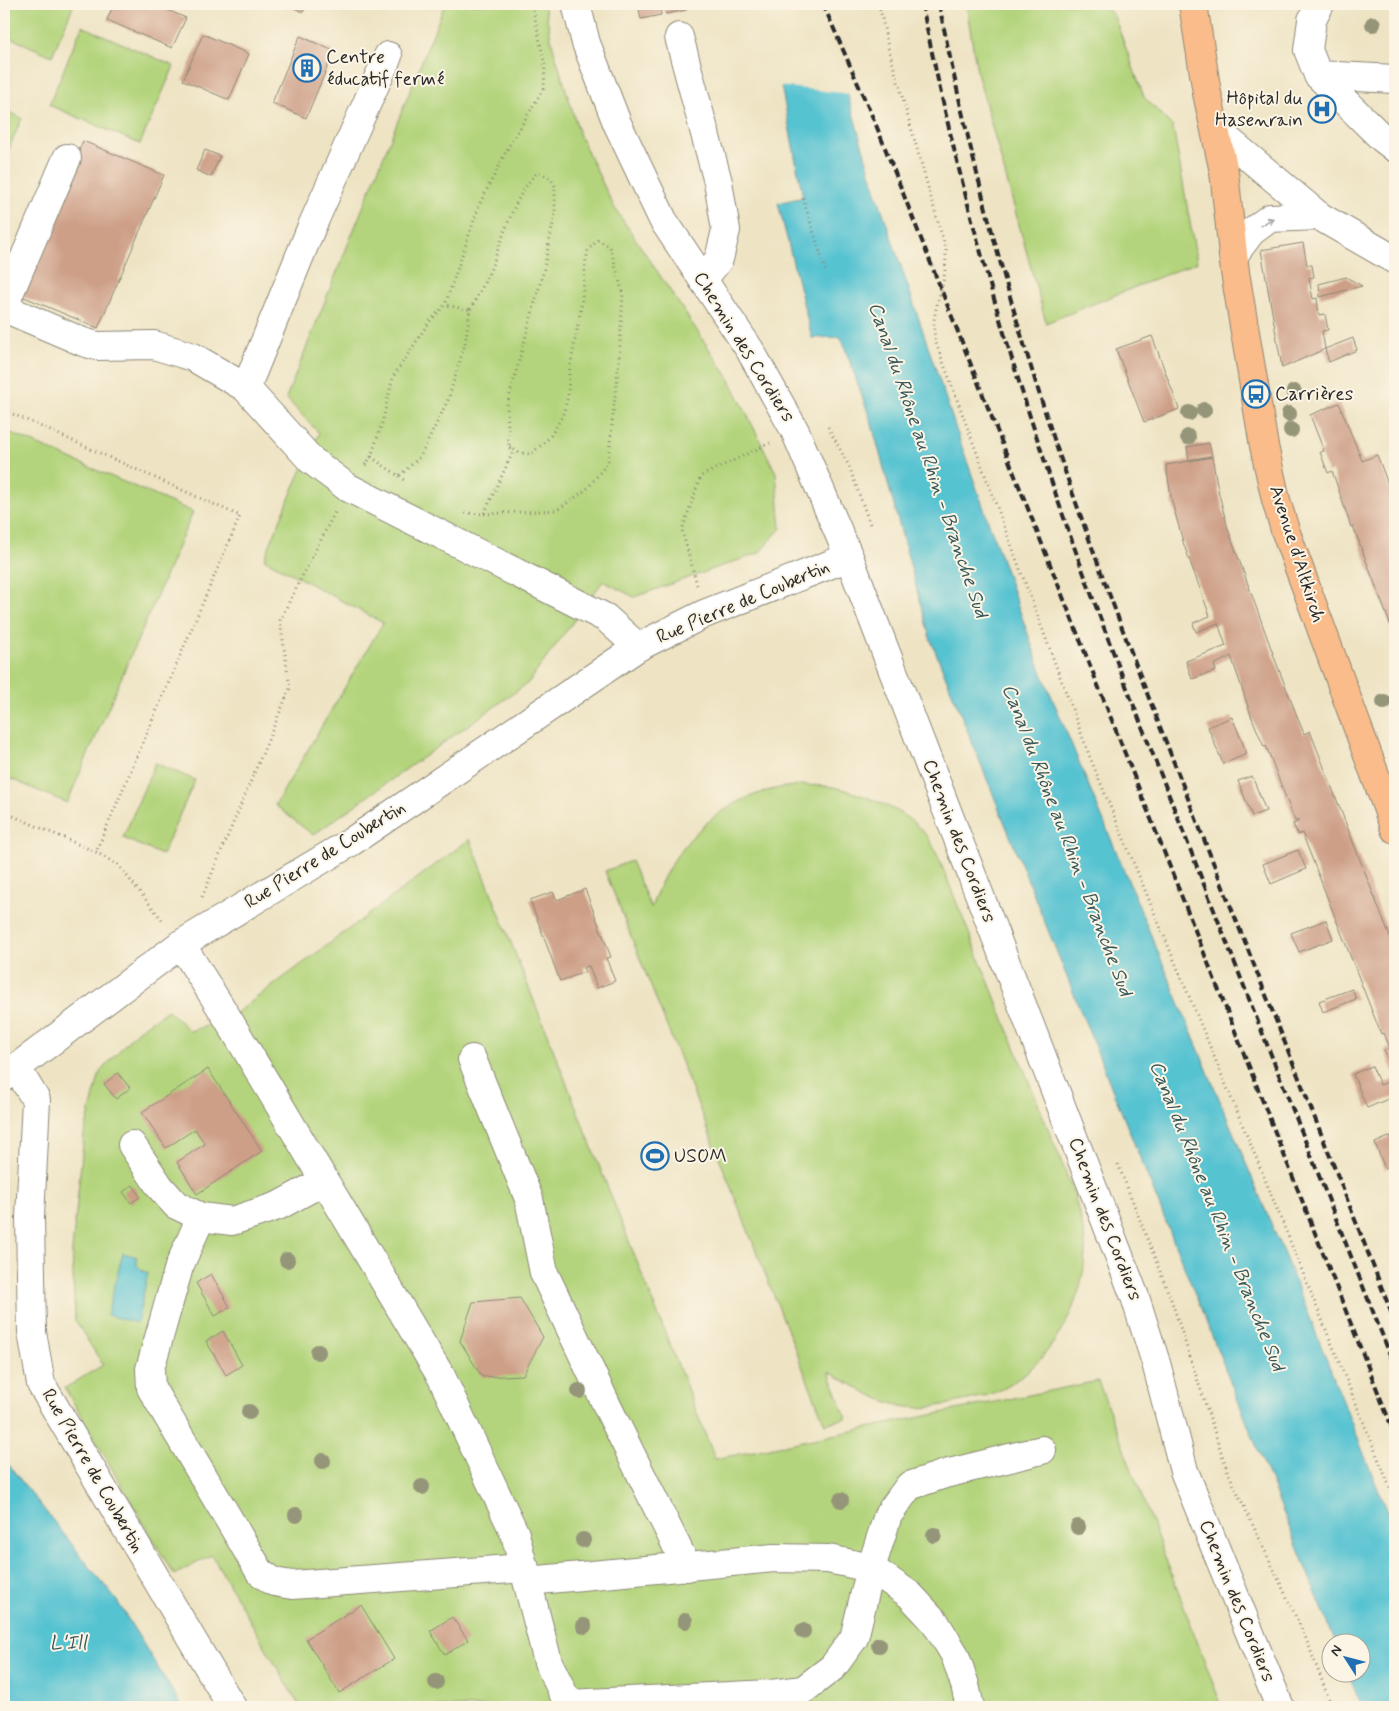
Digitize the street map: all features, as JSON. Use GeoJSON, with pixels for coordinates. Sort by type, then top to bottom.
{"type":"FeatureCollection","features":[{"type":"Feature","properties":{"kind":"main road","name":"Avenue d'Altkirch"},"geometry":{"type":"LineString","coordinates":[[1193,4],[1224,172],[1233,256],[1264,446],[1276,500],[1285,530],[1395,829]]}},
{"type":"Feature","properties":{"kind":"street","name":"Chemin des Cordiers"},"geometry":{"type":"LineString","coordinates":[[576,4],[586,43],[616,123],[663,220],[750,350],[796,431],[849,557],[1136,1297],[1184,1471],[1280,1707]]}},
{"type":"Feature","properties":{"kind":"street"},"geometry":{"type":"LineString","coordinates":[[1320,4],[1312,20],[1308,50],[1318,75],[1382,138],[1395,148]]}},
{"type":"Feature","properties":{"kind":"street"},"geometry":{"type":"LineString","coordinates":[[679,37],[718,182],[726,230],[719,258],[703,280]]}},
{"type":"Feature","properties":{"kind":"street"},"geometry":{"type":"LineString","coordinates":[[246,388],[312,226],[388,56]]}},
{"type":"Feature","properties":{"kind":"street"},"geometry":{"type":"LineString","coordinates":[[1318,75],[1395,79]]}},
{"type":"Feature","properties":{"kind":"street"},"geometry":{"type":"LineString","coordinates":[[1215,129],[1319,216],[1395,260]]}},
{"type":"Feature","properties":{"kind":"street"},"geometry":{"type":"LineString","coordinates":[[4,307],[67,158]]}},
{"type":"Feature","properties":{"kind":"street"},"geometry":{"type":"LineString","coordinates":[[1224,172],[1270,176]]}},
{"type":"Feature","properties":{"kind":"street"},"geometry":{"type":"LineString","coordinates":[[1233,256],[1251,232],[1270,218],[1319,216]]}},
{"type":"Feature","properties":{"kind":"street","name":"Rue Pierre de Coubertin"},"geometry":{"type":"LineString","coordinates":[[4,307],[83,342],[97,346],[154,345],[193,357],[246,388],[311,460],[347,487],[606,618],[638,647]]}},
{"type":"Feature","properties":{"kind":"street","name":"Rue Pierre de Coubertin"},"geometry":{"type":"LineString","coordinates":[[232,1707],[41,1384],[32,1322],[30,1217],[36,1100],[10,1072],[181,944],[351,842],[638,647],[704,614],[849,557]]}},
{"type":"Feature","properties":{"kind":"street"},"geometry":{"type":"LineString","coordinates":[[181,944],[442,1378],[515,1534],[548,1662],[569,1706],[771,1694],[803,1690],[833,1667],[854,1638],[871,1568],[888,1515],[909,1486],[945,1474],[1042,1450]]}},
{"type":"Feature","properties":{"kind":"street"},"geometry":{"type":"LineString","coordinates":[[472,1059],[529,1199],[544,1273],[613,1419],[687,1566]]}},
{"type":"Feature","properties":{"kind":"street"},"geometry":{"type":"LineString","coordinates":[[132,1145],[160,1187],[176,1205],[201,1217],[232,1221],[278,1206],[324,1181]]}},
{"type":"Feature","properties":{"kind":"street"},"geometry":{"type":"LineString","coordinates":[[201,1217],[179,1267],[150,1369],[151,1388],[260,1572],[274,1582],[292,1585],[527,1575],[687,1566],[774,1558],[828,1559],[871,1568],[910,1595],[935,1622],[955,1654],[970,1707]]}},
{"type":"Feature","properties":{"kind":"path"},"geometry":{"type":"LineString","coordinates":[[879,4],[888,47],[946,250],[945,271],[934,316],[933,329],[936,343],[1091,760],[1395,1500]]}},
{"type":"Feature","properties":{"kind":"path"},"geometry":{"type":"LineString","coordinates":[[399,476],[420,457],[448,400],[465,344],[470,310],[490,270],[515,208],[531,178],[537,173],[543,174],[551,179],[555,186],[555,214],[543,273],[507,405],[512,454],[484,514]]}},
{"type":"Feature","properties":{"kind":"path"},"geometry":{"type":"LineString","coordinates":[[803,198],[826,272]]}},
{"type":"Feature","properties":{"kind":"path"},"geometry":{"type":"LineString","coordinates":[[457,512],[484,514],[558,510],[587,489],[608,462],[619,360],[623,294],[610,247],[598,240],[588,250],[581,308],[569,373],[568,396],[563,415],[550,437],[531,454],[519,453],[510,446]]}},
{"type":"Feature","properties":{"kind":"path"},"geometry":{"type":"LineString","coordinates":[[445,305],[470,310]]}},
{"type":"Feature","properties":{"kind":"path"},"geometry":{"type":"LineString","coordinates":[[4,410],[240,516],[96,852],[4,812]]}},
{"type":"Feature","properties":{"kind":"path"},"geometry":{"type":"LineString","coordinates":[[704,614],[682,530],[701,476],[773,442]]}},
{"type":"Feature","properties":{"kind":"path"},"geometry":{"type":"LineString","coordinates":[[371,456],[410,486]]}},
{"type":"Feature","properties":{"kind":"green space"},"geometry":{"type":"Polygon","coordinates":[[[4,4],[74,4],[52,56],[4,35],[4,4]]]}},
{"type":"Feature","properties":{"kind":"green space"},"geometry":{"type":"Polygon","coordinates":[[[445,4],[544,4],[553,47],[580,136],[614,207],[730,380],[776,473],[781,528],[759,553],[634,597],[603,581],[528,683],[313,835],[275,805],[383,623],[264,559],[319,433],[286,398],[445,4]]]}},
{"type":"Feature","properties":{"kind":"green space"},"geometry":{"type":"Polygon","coordinates":[[[966,4],[1103,4],[1114,16],[1144,97],[1173,127],[1197,262],[1046,323],[977,72],[966,4]]]}},
{"type":"Feature","properties":{"kind":"green space"},"geometry":{"type":"Polygon","coordinates":[[[82,26],[174,66],[140,144],[49,105],[82,26]]]}},
{"type":"Feature","properties":{"kind":"green space"},"geometry":{"type":"Polygon","coordinates":[[[4,110],[22,118],[4,160],[4,110]]]}},
{"type":"Feature","properties":{"kind":"green space"},"geometry":{"type":"Polygon","coordinates":[[[4,430],[193,512],[67,803],[4,776],[4,430]]]}},
{"type":"Feature","properties":{"kind":"green space"},"geometry":{"type":"Polygon","coordinates":[[[155,763],[195,780],[162,855],[123,838],[155,763]]]}},
{"type":"Feature","properties":{"kind":"green space"},"geometry":{"type":"Polygon","coordinates":[[[802,785],[833,787],[886,805],[921,829],[930,841],[939,859],[1072,1188],[1081,1221],[1085,1246],[1083,1275],[1078,1295],[1070,1314],[1049,1349],[1035,1365],[1019,1378],[1002,1389],[986,1395],[944,1405],[916,1408],[883,1400],[864,1392],[829,1372],[846,1418],[825,1424],[605,871],[631,861],[651,908],[659,887],[682,848],[714,817],[753,795],[802,785]]]}},
{"type":"Feature","properties":{"kind":"green space"},"geometry":{"type":"Polygon","coordinates":[[[470,839],[715,1459],[1098,1381],[1222,1707],[300,1707],[212,1555],[174,1575],[65,1388],[103,1365],[75,1320],[72,1250],[84,1135],[100,1072],[137,1031],[168,1010],[190,1031],[228,1019],[470,839]]]}},
{"type":"Feature","properties":{"kind":"water","name":"Canal du Rhône au Rhin - Branche Sud"},"geometry":{"type":"Polygon","coordinates":[[[765,4],[835,4],[848,96],[875,189],[961,444],[1041,671],[1300,1293],[1395,1532],[1395,1707],[1362,1707],[1352,1684],[1372,1684],[1372,1634],[1332,1634],[930,638],[871,421],[841,337],[812,338],[778,203],[803,197],[765,4]]]}},
{"type":"Feature","properties":{"kind":"water"},"geometry":{"type":"Polygon","coordinates":[[[123,1253],[137,1257],[137,1265],[148,1273],[137,1323],[107,1315],[123,1253]]]}},
{"type":"Feature","properties":{"kind":"water","name":"L'Ill"},"geometry":{"type":"Polygon","coordinates":[[[4,1459],[117,1601],[182,1707],[4,1707],[4,1459]]]}},
{"type":"Feature","properties":{"kind":"pier"},"geometry":{"type":"Polygon","coordinates":[[[763,4],[837,4],[851,94],[779,86],[763,4]]]}},
{"type":"Feature","properties":{"kind":"building"},"geometry":{"type":"Polygon","coordinates":[[[114,4],[156,4],[186,18],[172,48],[107,20],[114,4]]]}},
{"type":"Feature","properties":{"kind":"building"},"geometry":{"type":"Polygon","coordinates":[[[285,4],[307,4],[303,12],[285,4]]]}},
{"type":"Feature","properties":{"kind":"building"},"geometry":{"type":"Polygon","coordinates":[[[638,4],[685,4],[686,10],[666,14],[665,9],[660,10],[661,15],[641,19],[638,4]]]}},
{"type":"Feature","properties":{"kind":"building"},"geometry":{"type":"Polygon","coordinates":[[[203,34],[249,54],[229,100],[183,80],[203,34]]]}},
{"type":"Feature","properties":{"kind":"building","name":"Centre éducatif fermé"},"geometry":{"type":"Polygon","coordinates":[[[300,36],[334,51],[306,118],[272,103],[300,36]]]}},
{"type":"Feature","properties":{"kind":"building"},"geometry":{"type":"Polygon","coordinates":[[[83,141],[164,175],[98,328],[17,294],[83,141]]]}},
{"type":"Feature","properties":{"kind":"building"},"geometry":{"type":"Polygon","coordinates":[[[205,150],[220,156],[211,177],[196,170],[205,150]]]}},
{"type":"Feature","properties":{"kind":"building"},"geometry":{"type":"Polygon","coordinates":[[[1303,243],[1307,265],[1312,265],[1314,277],[1309,278],[1313,299],[1317,298],[1319,315],[1325,314],[1328,330],[1322,331],[1325,349],[1282,368],[1261,250],[1303,243]]]}},
{"type":"Feature","properties":{"kind":"building"},"geometry":{"type":"Polygon","coordinates":[[[1346,277],[1362,286],[1320,297],[1319,284],[1346,277]]]}},
{"type":"Feature","properties":{"kind":"building"},"geometry":{"type":"Polygon","coordinates":[[[1152,336],[1179,409],[1144,422],[1116,349],[1152,336]]]}},
{"type":"Feature","properties":{"kind":"building"},"geometry":{"type":"Polygon","coordinates":[[[1353,338],[1357,350],[1329,362],[1325,349],[1353,338]]]}},
{"type":"Feature","properties":{"kind":"building"},"geometry":{"type":"Polygon","coordinates":[[[1339,403],[1362,461],[1377,455],[1395,502],[1395,637],[1353,526],[1351,527],[1332,471],[1328,473],[1320,452],[1324,451],[1310,415],[1339,403]]]}},
{"type":"Feature","properties":{"kind":"building"},"geometry":{"type":"Polygon","coordinates":[[[1209,443],[1212,456],[1189,460],[1187,447],[1209,443]]]}},
{"type":"Feature","properties":{"kind":"building"},"geometry":{"type":"Polygon","coordinates":[[[1212,457],[1228,529],[1276,662],[1304,734],[1310,731],[1395,950],[1395,1070],[1393,1071],[1384,1050],[1390,1048],[1384,1033],[1381,1034],[1302,833],[1298,835],[1293,824],[1298,822],[1298,820],[1295,821],[1266,746],[1264,747],[1252,718],[1231,656],[1214,665],[1216,671],[1192,679],[1186,661],[1226,646],[1218,623],[1196,632],[1193,623],[1210,616],[1184,545],[1172,502],[1166,465],[1212,457]]]}},
{"type":"Feature","properties":{"kind":"building"},"geometry":{"type":"Polygon","coordinates":[[[1232,717],[1247,754],[1223,764],[1208,727],[1232,717]]]}},
{"type":"Feature","properties":{"kind":"building"},"geometry":{"type":"Polygon","coordinates":[[[1252,776],[1266,811],[1252,816],[1238,781],[1252,776]]]}},
{"type":"Feature","properties":{"kind":"building"},"geometry":{"type":"Polygon","coordinates":[[[1298,850],[1306,869],[1271,884],[1263,864],[1298,850]]]}},
{"type":"Feature","properties":{"kind":"building"},"geometry":{"type":"Polygon","coordinates":[[[585,889],[611,957],[606,958],[615,981],[597,988],[589,966],[583,968],[585,972],[560,981],[530,900],[553,892],[557,900],[585,889]]]}},
{"type":"Feature","properties":{"kind":"building"},"geometry":{"type":"Polygon","coordinates":[[[1326,920],[1333,939],[1299,952],[1291,933],[1326,920]]]}},
{"type":"Feature","properties":{"kind":"building"},"geometry":{"type":"Polygon","coordinates":[[[1352,989],[1356,999],[1323,1012],[1319,1001],[1352,989]]]}},
{"type":"Feature","properties":{"kind":"building"},"geometry":{"type":"Polygon","coordinates":[[[1372,1066],[1380,1085],[1395,1079],[1395,1096],[1367,1108],[1353,1074],[1372,1066]]]}},
{"type":"Feature","properties":{"kind":"building"},"geometry":{"type":"Polygon","coordinates":[[[208,1069],[262,1151],[197,1194],[177,1162],[205,1144],[195,1129],[166,1148],[142,1112],[208,1069]]]}},
{"type":"Feature","properties":{"kind":"building"},"geometry":{"type":"Polygon","coordinates":[[[118,1073],[130,1088],[116,1099],[104,1084],[118,1073]]]}},
{"type":"Feature","properties":{"kind":"building"},"geometry":{"type":"Polygon","coordinates":[[[1391,1136],[1395,1146],[1395,1164],[1385,1169],[1375,1143],[1391,1136]]]}},
{"type":"Feature","properties":{"kind":"building"},"geometry":{"type":"Polygon","coordinates":[[[133,1185],[140,1197],[131,1203],[123,1192],[133,1185]]]}},
{"type":"Feature","properties":{"kind":"building"},"geometry":{"type":"Polygon","coordinates":[[[211,1274],[230,1307],[215,1316],[196,1283],[211,1274]]]}},
{"type":"Feature","properties":{"kind":"building"},"geometry":{"type":"Polygon","coordinates":[[[520,1298],[543,1337],[523,1375],[482,1377],[460,1341],[473,1302],[520,1298]]]}},
{"type":"Feature","properties":{"kind":"building"},"geometry":{"type":"Polygon","coordinates":[[[223,1331],[242,1365],[226,1375],[206,1341],[223,1331]]]}},
{"type":"Feature","properties":{"kind":"building"},"geometry":{"type":"Polygon","coordinates":[[[361,1605],[394,1659],[339,1693],[306,1639],[361,1605]]]}},
{"type":"Feature","properties":{"kind":"building"},"geometry":{"type":"Polygon","coordinates":[[[452,1617],[468,1640],[445,1655],[430,1631],[452,1617]]]}},
{"type":"Feature","properties":{"kind":"railway"},"geometry":{"type":"LineString","coordinates":[[823,4],[876,125],[1395,1435]]}},
{"type":"Feature","properties":{"kind":"railway"},"geometry":{"type":"LineString","coordinates":[[922,4],[960,174],[990,286],[1059,504],[1133,704],[1395,1367]]}},
{"type":"Feature","properties":{"kind":"railway"},"geometry":{"type":"LineString","coordinates":[[939,4],[963,117],[991,229],[1023,341],[1058,451],[1150,702],[1395,1322]]}},
{"type":"Feature","properties":{"kind":"place","name":"Centre éducatif fermé"},"geometry":{"type":"Point","coordinates":[307,68]}},
{"type":"Feature","properties":{"kind":"place","name":"Hôpital du Hasenrain"},"geometry":{"type":"Point","coordinates":[1322,109]}},
{"type":"Feature","properties":{"kind":"place","name":"Carrières"},"geometry":{"type":"Point","coordinates":[1256,394]}},
{"type":"Feature","properties":{"kind":"place","name":"USOM"},"geometry":{"type":"Point","coordinates":[655,1156]}}]}
